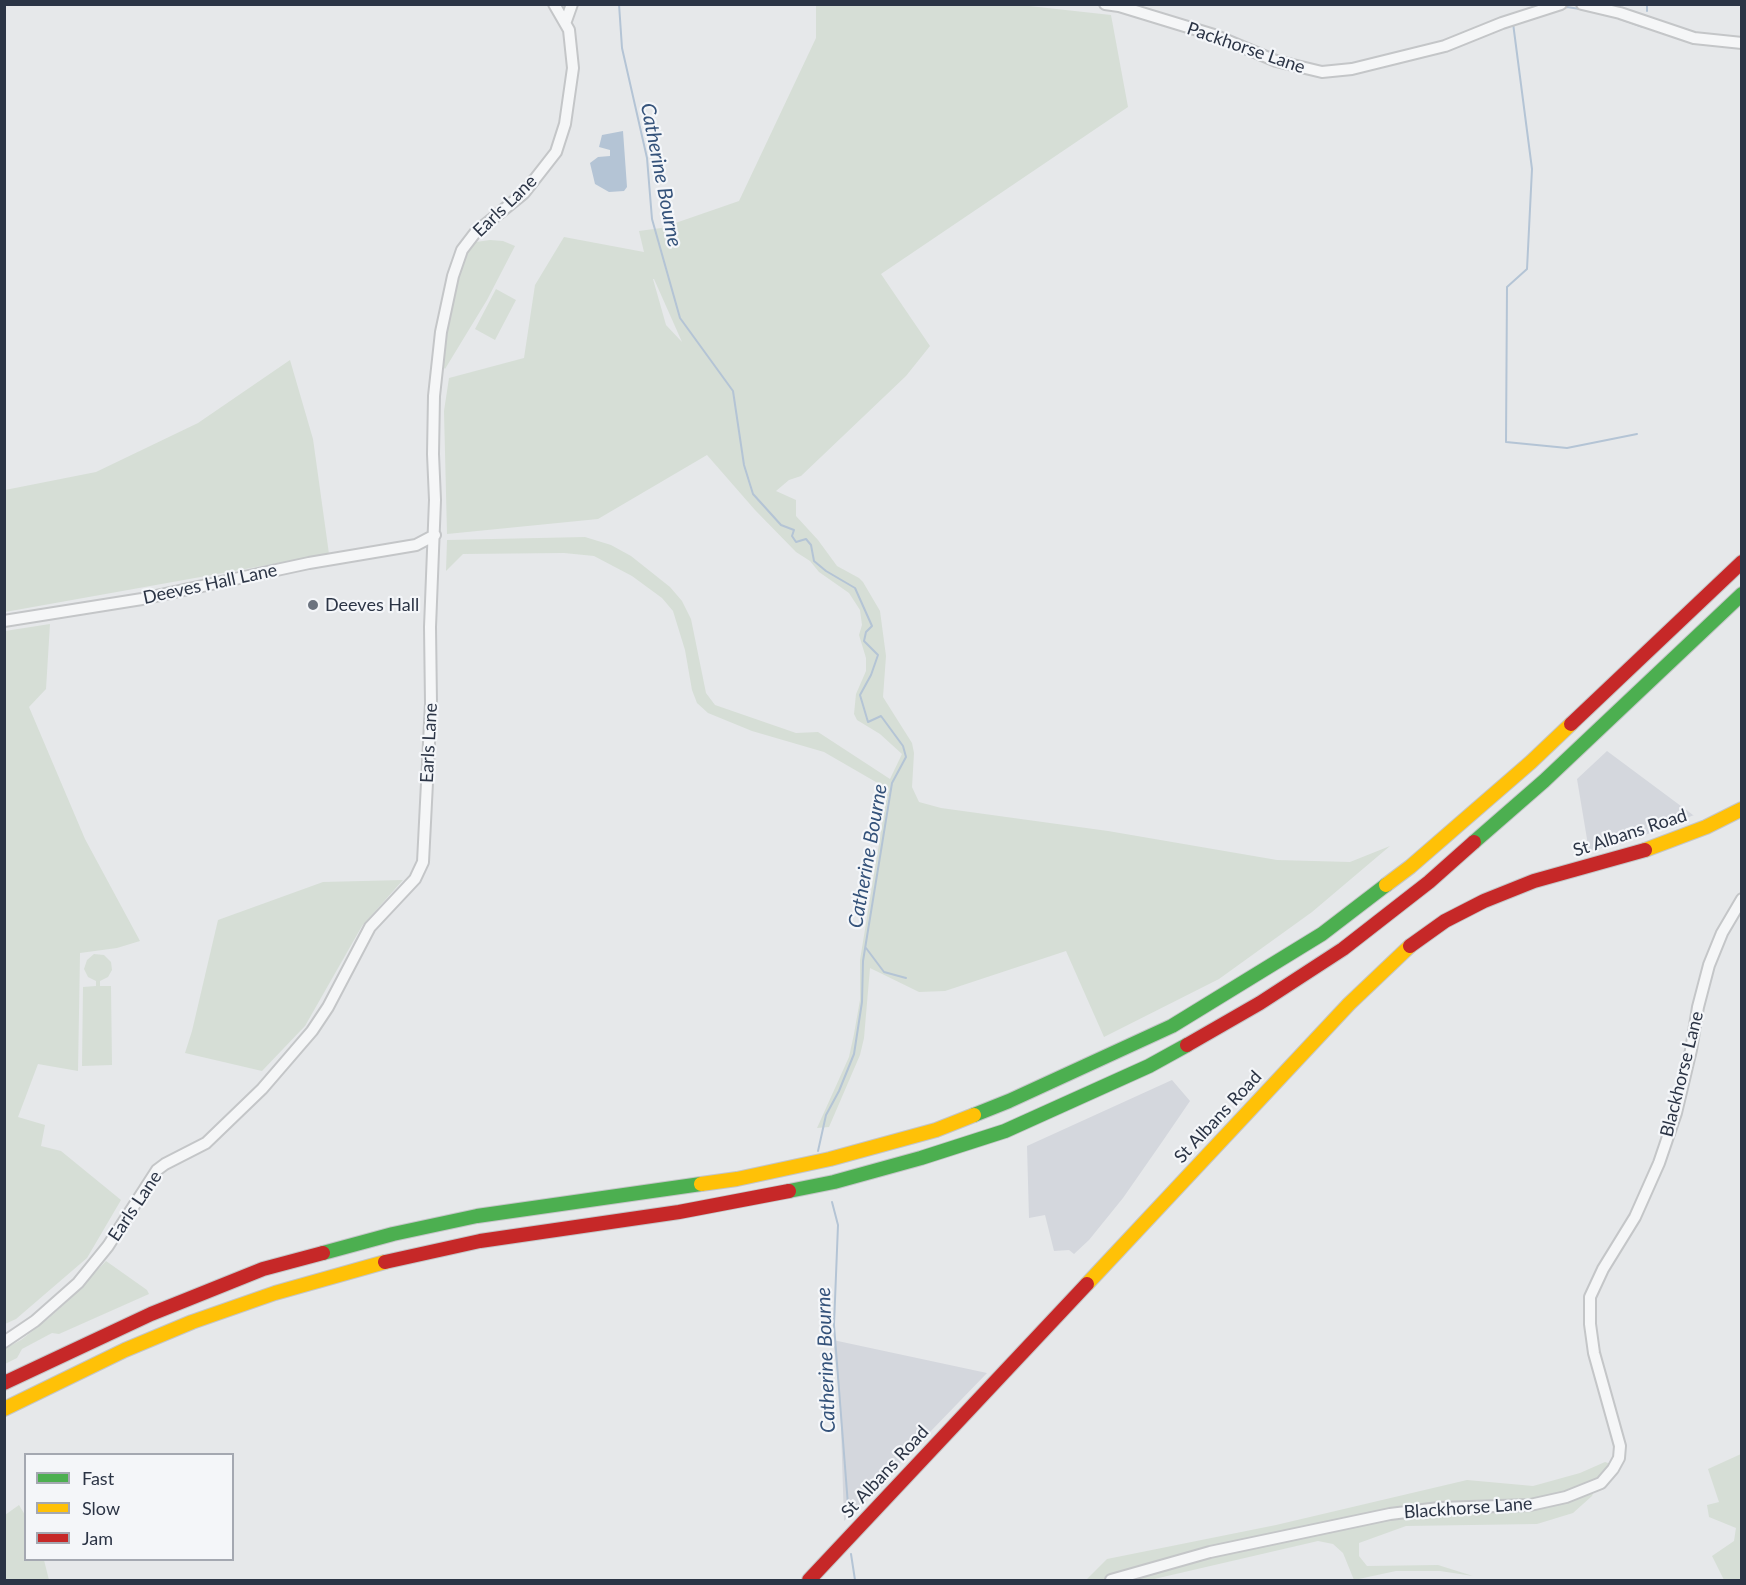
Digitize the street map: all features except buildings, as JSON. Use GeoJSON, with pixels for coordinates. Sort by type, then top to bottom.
{"type":"FeatureCollection","features":[{"type":"Feature","properties":{"kind":"main road"},"geometry":{"type":"LineString","coordinates":[[4,1383],[151,1314],[263,1269],[371,1240],[477,1216],[737,1179],[830,1159],[936,1130],[1009,1101],[1172,1026],[1322,934],[1410,867],[1531,762],[1742,562]]}},
{"type":"Feature","properties":{"kind":"main road"},"geometry":{"type":"LineString","coordinates":[[4,1409],[125,1350],[192,1322],[275,1293],[392,1260],[480,1241],[679,1212],[834,1182],[921,1158],[1024,1124],[1149,1066],[1260,1003],[1343,949],[1429,882],[1544,781],[1742,594]]}},
{"type":"Feature","properties":{"kind":"main road","name":"St Albans Road"},"geometry":{"type":"LineString","coordinates":[[809,1581],[1349,1004],[1405,950],[1445,921],[1484,901],[1534,881],[1651,848],[1706,827],[1742,809]]}},
{"type":"Feature","properties":{"kind":"street"},"geometry":{"type":"LineString","coordinates":[[554,4],[566,21]]}},
{"type":"Feature","properties":{"kind":"street"},"geometry":{"type":"LineString","coordinates":[[566,21],[572,4]]}},
{"type":"Feature","properties":{"kind":"street","name":"Packhorse Lane"},"geometry":{"type":"LineString","coordinates":[[1105,4],[1119,6],[1204,32],[1276,61],[1322,72],[1352,69],[1445,46],[1502,23],[1561,4]]}},
{"type":"Feature","properties":{"kind":"street"},"geometry":{"type":"LineString","coordinates":[[1582,4],[1694,39],[1742,43]]}},
{"type":"Feature","properties":{"kind":"street","name":"Earls Lane"},"geometry":{"type":"LineString","coordinates":[[4,1342],[35,1321],[78,1283],[108,1246],[157,1170],[206,1143],[262,1089],[312,1032],[328,1007],[370,927],[415,879],[423,862],[431,704],[430,627],[435,535],[434,396],[441,332],[453,276],[462,250],[475,233],[524,193],[556,152],[565,124],[573,68],[566,21]]}},
{"type":"Feature","properties":{"kind":"street","name":"Deeves Hall Lane"},"geometry":{"type":"LineString","coordinates":[[4,621],[142,599],[287,567],[416,544],[435,535]]}},
{"type":"Feature","properties":{"kind":"street"},"geometry":{"type":"LineString","coordinates":[[416,544],[434,556]]}},
{"type":"Feature","properties":{"kind":"street","name":"Blackhorse Lane"},"geometry":{"type":"LineString","coordinates":[[1111,1581],[1210,1552],[1390,1514],[1439,1508],[1530,1506],[1566,1497],[1601,1482],[1619,1458],[1620,1446],[1594,1353],[1590,1324],[1590,1297],[1635,1217],[1659,1163],[1678,1102],[1691,1050],[1698,1007],[1710,965],[1722,933],[1742,899]]}},
{"type":"Feature","properties":{"kind":"shaded area"},"geometry":{"type":"Polygon","coordinates":[[[1011,4],[1111,15],[1128,107],[881,274],[930,346],[906,376],[801,476],[789,480],[776,491],[796,500],[796,516],[837,566],[863,582],[880,611],[886,656],[883,697],[912,743],[914,753],[912,787],[919,802],[941,808],[1108,831],[1277,860],[1350,862],[1390,846],[1312,912],[1219,979],[1104,1037],[1066,951],[945,991],[919,992],[870,968],[864,1038],[860,1055],[829,1127],[817,1128],[849,1057],[854,1034],[860,1000],[860,960],[888,789],[824,752],[752,731],[708,713],[697,703],[692,690],[685,650],[673,611],[662,598],[632,576],[594,556],[564,553],[463,554],[446,571],[447,540],[585,537],[611,545],[631,556],[670,587],[682,601],[691,619],[706,693],[715,705],[796,733],[818,732],[890,779],[902,754],[880,734],[857,720],[854,714],[856,694],[866,671],[866,658],[859,635],[862,625],[860,610],[849,593],[796,552],[755,510],[707,455],[598,519],[447,534],[444,411],[449,378],[524,358],[535,285],[564,237],[644,252],[639,231],[661,228],[739,201],[816,38],[816,5],[1011,4]],[[654,279],[666,325],[682,342],[654,279]]]}},
{"type":"Feature","properties":{"kind":"shaded area"},"geometry":{"type":"Polygon","coordinates":[[[503,241],[515,246],[487,300],[445,369],[441,364],[450,299],[466,252],[476,242],[503,241]]]}},
{"type":"Feature","properties":{"kind":"shaded area"},"geometry":{"type":"Polygon","coordinates":[[[496,289],[516,300],[495,340],[475,329],[496,289]]]}},
{"type":"Feature","properties":{"kind":"shaded area"},"geometry":{"type":"Polygon","coordinates":[[[290,360],[313,439],[329,554],[5,612],[5,490],[96,472],[198,423],[290,360]]]}},
{"type":"Feature","properties":{"kind":"shaded area"},"geometry":{"type":"Polygon","coordinates":[[[50,624],[46,689],[29,707],[85,839],[140,941],[117,948],[80,953],[78,1071],[38,1064],[18,1117],[45,1125],[41,1146],[61,1151],[121,1200],[87,1258],[16,1319],[5,1324],[5,631],[50,624]]]}},
{"type":"Feature","properties":{"kind":"shaded area"},"geometry":{"type":"Polygon","coordinates":[[[1607,751],[1694,815],[1628,842],[1589,851],[1577,779],[1607,751]]]}},
{"type":"Feature","properties":{"kind":"shaded area"},"geometry":{"type":"Polygon","coordinates":[[[403,880],[362,926],[305,1026],[262,1071],[185,1053],[218,920],[323,882],[403,880]]]}},
{"type":"Feature","properties":{"kind":"shaded area"},"geometry":{"type":"Polygon","coordinates":[[[94,954],[104,955],[111,962],[112,970],[108,977],[100,981],[100,986],[111,986],[112,1065],[82,1066],[83,987],[96,986],[96,981],[88,977],[84,969],[87,960],[94,954]]]}},
{"type":"Feature","properties":{"kind":"shaded area"},"geometry":{"type":"Polygon","coordinates":[[[1172,1080],[1190,1101],[1162,1142],[1123,1198],[1089,1240],[1074,1254],[1069,1250],[1054,1251],[1045,1215],[1029,1218],[1027,1146],[1172,1080]]]}},
{"type":"Feature","properties":{"kind":"shaded area"},"geometry":{"type":"Polygon","coordinates":[[[106,1261],[147,1290],[149,1294],[59,1334],[52,1333],[22,1349],[17,1358],[5,1364],[4,1349],[21,1340],[49,1318],[106,1261]]]}},
{"type":"Feature","properties":{"kind":"shaded area"},"geometry":{"type":"Polygon","coordinates":[[[833,1340],[987,1373],[844,1521],[840,1397],[833,1340]]]}},
{"type":"Feature","properties":{"kind":"shaded area"},"geometry":{"type":"Polygon","coordinates":[[[1741,1454],[1741,1580],[1724,1580],[1712,1556],[1734,1541],[1736,1528],[1709,1517],[1707,1505],[1719,1502],[1708,1469],[1741,1454]]]}},
{"type":"Feature","properties":{"kind":"shaded area"},"geometry":{"type":"Polygon","coordinates":[[[1605,1462],[1611,1464],[1600,1475],[1592,1496],[1573,1513],[1537,1524],[1406,1526],[1359,1543],[1359,1556],[1367,1566],[1438,1565],[1473,1576],[1440,1571],[1396,1571],[1354,1580],[1343,1553],[1333,1544],[1318,1541],[1150,1580],[1086,1580],[1107,1559],[1276,1525],[1467,1480],[1533,1486],[1580,1473],[1605,1462]]]}},
{"type":"Feature","properties":{"kind":"shaded area"},"geometry":{"type":"Polygon","coordinates":[[[19,1505],[24,1513],[24,1561],[44,1561],[49,1580],[5,1580],[5,1515],[19,1505]]]}},
{"type":"Feature","properties":{"kind":"water"},"geometry":{"type":"Polygon","coordinates":[[[623,131],[627,187],[624,191],[609,192],[595,184],[590,163],[598,157],[610,156],[610,150],[599,147],[602,135],[623,131]]]}},
{"type":"Feature","properties":{"kind":"waterway","name":"Catherine Bourne"},"geometry":{"type":"LineString","coordinates":[[619,4],[622,48],[647,158],[652,219],[680,318],[733,391],[744,465],[753,494],[781,525],[794,530],[792,536],[796,542],[806,539],[811,545],[814,561],[855,588],[872,626],[866,632],[864,641],[878,655],[871,675],[860,695],[868,722],[881,716],[903,746],[906,757],[892,783],[863,961],[862,1002],[854,1054],[839,1091],[826,1115],[818,1151]]}},
{"type":"Feature","properties":{"kind":"waterway"},"geometry":{"type":"LineString","coordinates":[[1647,4],[1647,11]]}},
{"type":"Feature","properties":{"kind":"waterway"},"geometry":{"type":"LineString","coordinates":[[1562,9],[1567,7],[1586,10]]}},
{"type":"Feature","properties":{"kind":"waterway"},"geometry":{"type":"LineString","coordinates":[[1612,16],[1643,27]]}},
{"type":"Feature","properties":{"kind":"waterway"},"geometry":{"type":"LineString","coordinates":[[1513,23],[1532,169],[1527,269],[1507,287],[1506,442],[1567,448],[1637,434]]}},
{"type":"Feature","properties":{"kind":"waterway"},"geometry":{"type":"LineString","coordinates":[[866,948],[884,972],[906,978]]}},
{"type":"Feature","properties":{"kind":"waterway","name":"Catherine Bourne"},"geometry":{"type":"LineString","coordinates":[[832,1202],[838,1225],[834,1325],[849,1518]]}},
{"type":"Feature","properties":{"kind":"waterway","name":"Catherine Bourne"},"geometry":{"type":"LineString","coordinates":[[851,1554],[855,1580]]}},
{"type":"Feature","properties":{"kind":"traffic: fast"},"geometry":{"type":"LineString","coordinates":[[1474,842],[1544,781],[1742,594]]}},
{"type":"Feature","properties":{"kind":"traffic: fast"},"geometry":{"type":"LineString","coordinates":[[974,1115],[1172,1026],[1322,934],[1386,885]]}},
{"type":"Feature","properties":{"kind":"traffic: fast"},"geometry":{"type":"LineString","coordinates":[[789,1191],[834,1182],[921,1158],[1005,1131],[1149,1066],[1187,1045]]}},
{"type":"Feature","properties":{"kind":"traffic: fast"},"geometry":{"type":"LineString","coordinates":[[323,1253],[393,1234],[477,1216],[701,1184]]}},
{"type":"Feature","properties":{"kind":"traffic: slow"},"geometry":{"type":"LineString","coordinates":[[1386,885],[1531,762],[1571,724]]}},
{"type":"Feature","properties":{"kind":"traffic: slow"},"geometry":{"type":"LineString","coordinates":[[1645,850],[1706,827],[1742,809]]}},
{"type":"Feature","properties":{"kind":"traffic: slow"},"geometry":{"type":"LineString","coordinates":[[1087,1284],[1349,1004],[1410,946]]}},
{"type":"Feature","properties":{"kind":"traffic: slow"},"geometry":{"type":"LineString","coordinates":[[701,1184],[737,1179],[830,1159],[936,1130],[974,1115]]}},
{"type":"Feature","properties":{"kind":"traffic: slow"},"geometry":{"type":"LineString","coordinates":[[4,1409],[125,1350],[192,1322],[275,1293],[385,1262]]}},
{"type":"Feature","properties":{"kind":"traffic: jam"},"geometry":{"type":"LineString","coordinates":[[1571,724],[1742,562]]}},
{"type":"Feature","properties":{"kind":"traffic: jam"},"geometry":{"type":"LineString","coordinates":[[1187,1045],[1260,1003],[1343,949],[1429,882],[1474,842]]}},
{"type":"Feature","properties":{"kind":"traffic: jam"},"geometry":{"type":"LineString","coordinates":[[1410,946],[1445,921],[1484,901],[1534,881],[1645,850]]}},
{"type":"Feature","properties":{"kind":"traffic: jam"},"geometry":{"type":"LineString","coordinates":[[385,1262],[480,1241],[679,1212],[789,1191]]}},
{"type":"Feature","properties":{"kind":"traffic: jam"},"geometry":{"type":"LineString","coordinates":[[4,1383],[151,1314],[263,1269],[323,1253]]}},
{"type":"Feature","properties":{"kind":"traffic: jam"},"geometry":{"type":"LineString","coordinates":[[809,1580],[1087,1284]]}},
{"type":"Feature","properties":{"kind":"place","name":"Deeves Hall"},"geometry":{"type":"Point","coordinates":[313,605]}}]}
